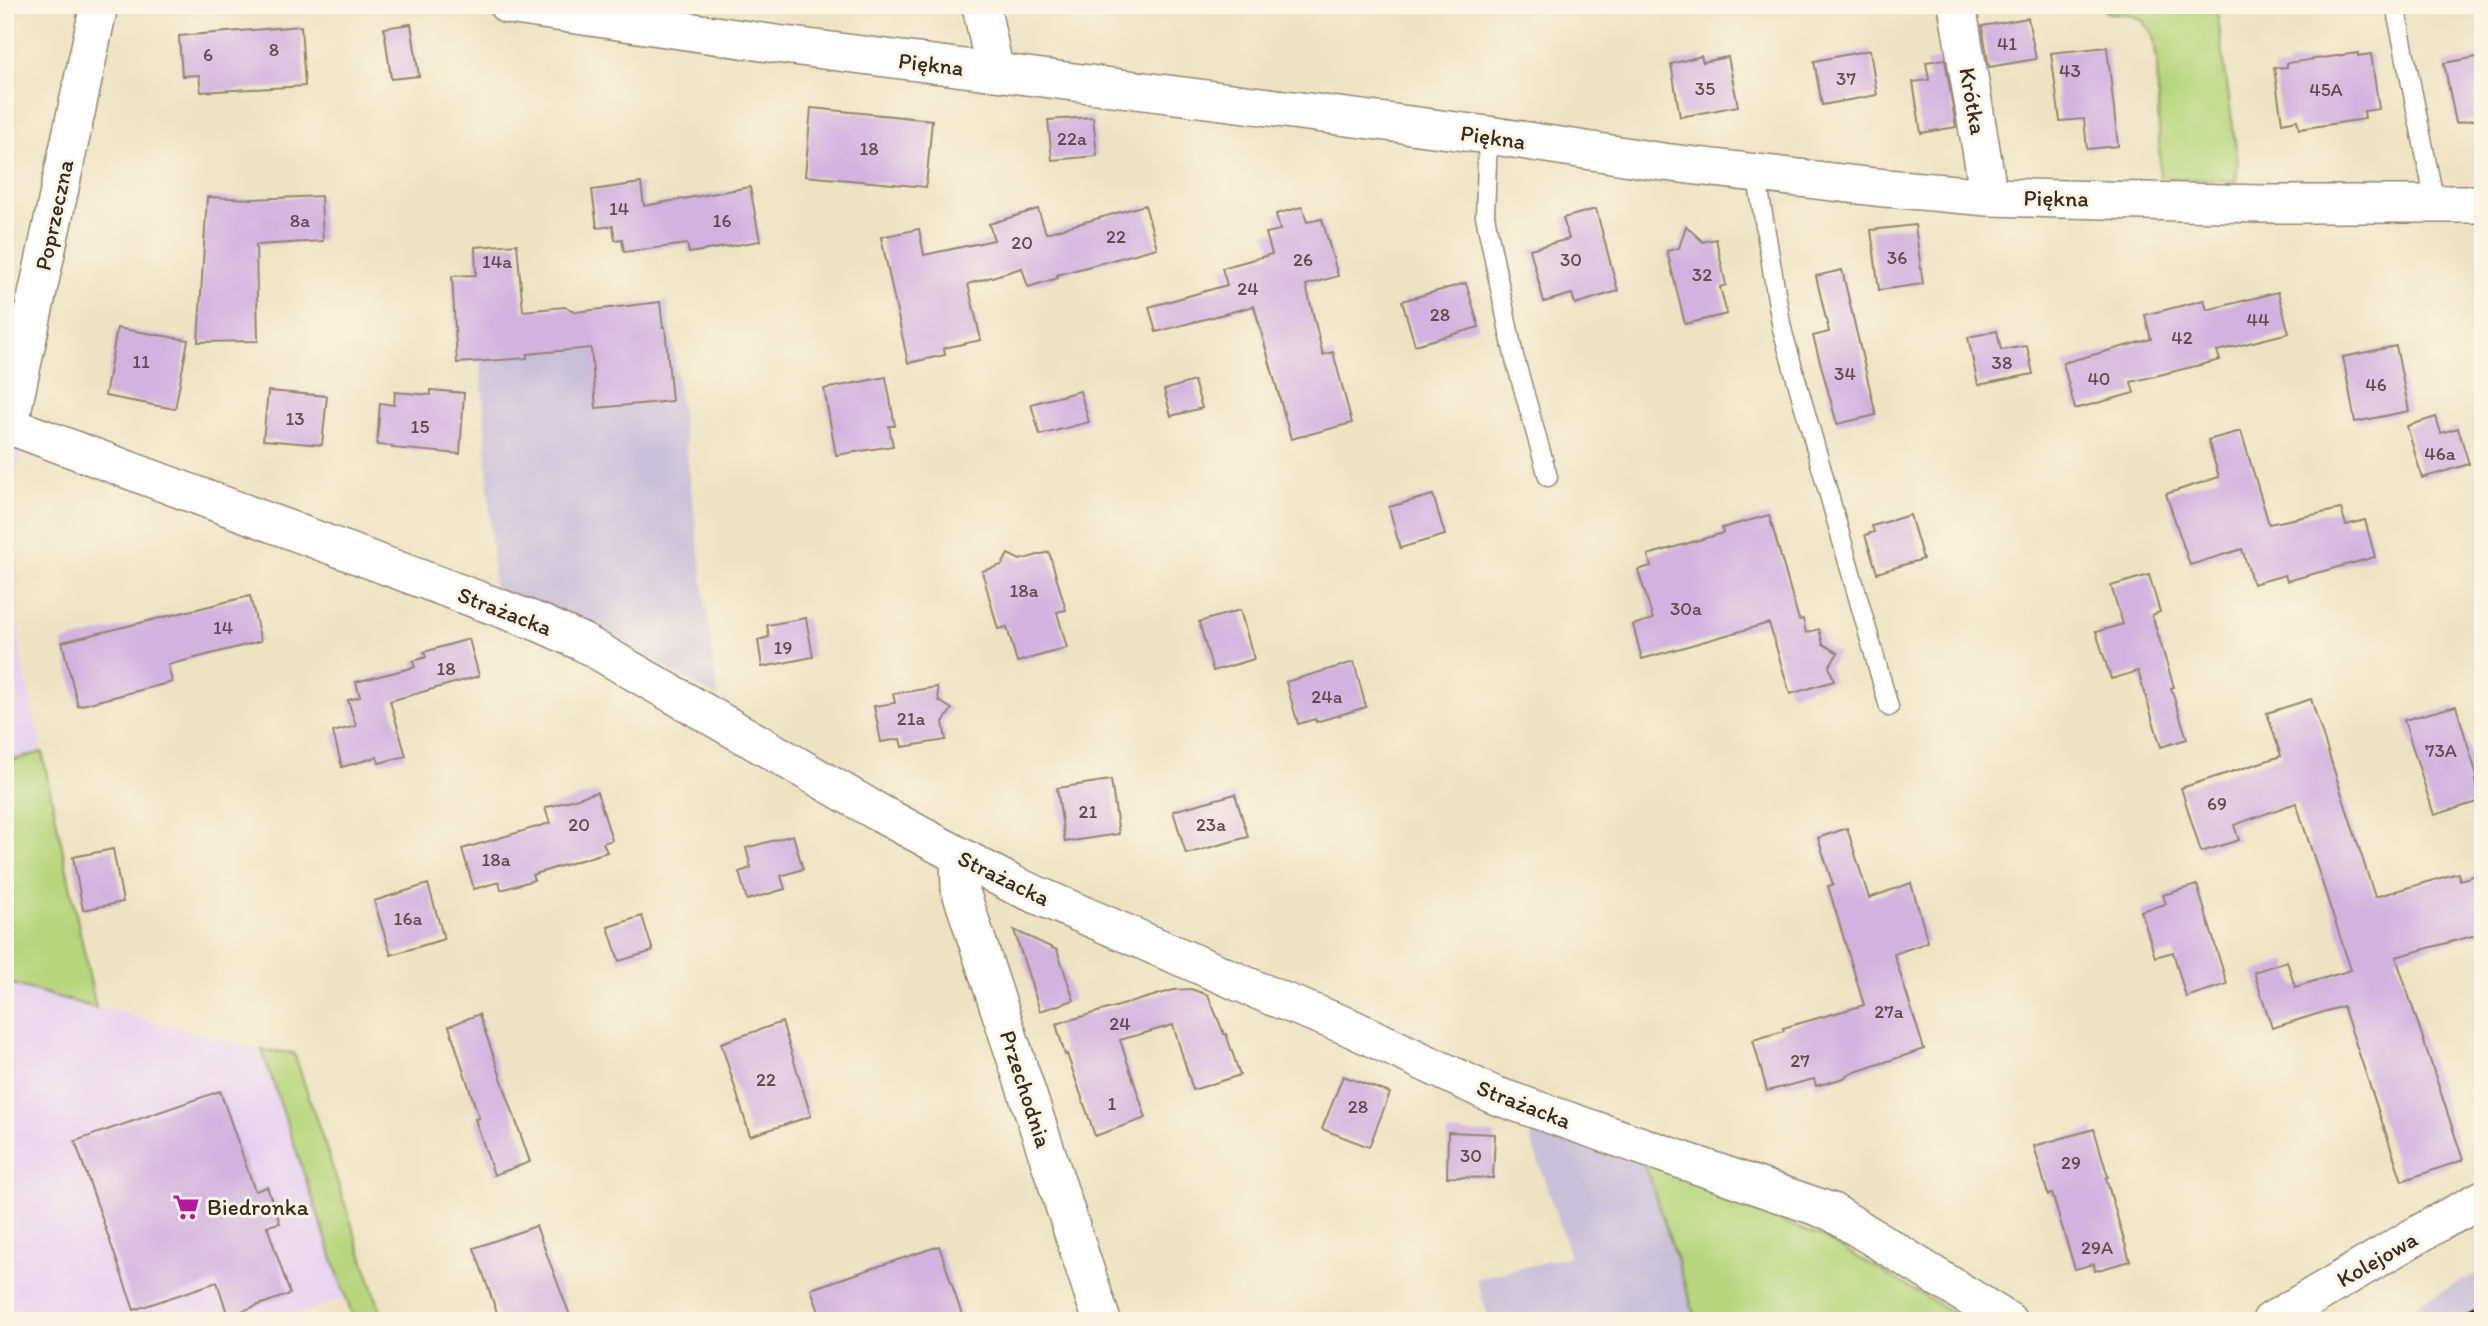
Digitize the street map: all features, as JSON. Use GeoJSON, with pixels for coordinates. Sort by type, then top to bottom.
{"type":"FeatureCollection","features":[{"type":"Feature","properties":{"kind":"street","name":"Poprzeczna"},"geometry":{"type":"LineString","coordinates":[[7,425],[99,5]]}},
{"type":"Feature","properties":{"kind":"street","name":"Piękna"},"geometry":{"type":"LineString","coordinates":[[508,5],[776,44],[1488,135],[1663,162],[1875,187],[1989,197],[2262,204],[2483,204]]}},
{"type":"Feature","properties":{"kind":"street"},"geometry":{"type":"LineString","coordinates":[[981,5],[995,72]]}},
{"type":"Feature","properties":{"kind":"street","name":"Krótka"},"geometry":{"type":"LineString","coordinates":[[1957,5],[1989,197]]}},
{"type":"Feature","properties":{"kind":"street","name":"Strażacka"},"geometry":{"type":"LineString","coordinates":[[7,425],[514,614],[584,643],[959,857],[1026,890],[1273,998],[1347,1026],[1494,1095],[1832,1212],[2008,1321]]}},
{"type":"Feature","properties":{"kind":"street","name":"Przechodnia"},"geometry":{"type":"LineString","coordinates":[[959,857],[960,889],[1102,1321]]}},
{"type":"Feature","properties":{"kind":"street","name":"Kolejowa"},"geometry":{"type":"LineString","coordinates":[[2272,1321],[2435,1224],[2483,1199]]}},
{"type":"Feature","properties":{"kind":"lane"},"geometry":{"type":"LineString","coordinates":[[2395,5],[2435,203]]}},
{"type":"Feature","properties":{"kind":"lane"},"geometry":{"type":"LineString","coordinates":[[1488,135],[1485,216],[1514,356],[1548,477]]}},
{"type":"Feature","properties":{"kind":"lane"},"geometry":{"type":"LineString","coordinates":[[1756,173],[1782,329],[1889,707]]}},
{"type":"Feature","properties":{"kind":"shaded area"},"geometry":{"type":"Polygon","coordinates":[[[667,301],[718,698],[597,628],[494,589],[479,326],[667,301]]]}},
{"type":"Feature","properties":{"kind":"shaded area"},"geometry":{"type":"Polygon","coordinates":[[[5,439],[25,446],[14,476],[18,621],[21,656],[42,752],[5,762],[5,439]]]}},
{"type":"Feature","properties":{"kind":"shaded area"},"geometry":{"type":"Polygon","coordinates":[[[5,982],[262,1050],[346,1297],[279,1321],[5,1321],[5,1108],[16,1109],[5,1076],[5,982]]]}},
{"type":"Feature","properties":{"kind":"shaded area"},"geometry":{"type":"Polygon","coordinates":[[[1524,1119],[1642,1156],[1697,1321],[1490,1321],[1476,1279],[1570,1256],[1524,1119]]]}},
{"type":"Feature","properties":{"kind":"shaded area"},"geometry":{"type":"Polygon","coordinates":[[[2483,1271],[2483,1321],[2380,1321],[2483,1271]]]}},
{"type":"Feature","properties":{"kind":"green space"},"geometry":{"type":"Polygon","coordinates":[[[2104,5],[2216,5],[2238,163],[2236,181],[2160,177],[2157,61],[2153,35],[2143,21],[2131,15],[2106,12],[2104,5]]]}},
{"type":"Feature","properties":{"kind":"green space"},"geometry":{"type":"Polygon","coordinates":[[[42,752],[96,1008],[5,982],[5,762],[42,752]]]}},
{"type":"Feature","properties":{"kind":"green space"},"geometry":{"type":"Polygon","coordinates":[[[262,1050],[294,1053],[384,1321],[354,1321],[262,1050]]]}},
{"type":"Feature","properties":{"kind":"green space"},"geometry":{"type":"Polygon","coordinates":[[[1642,1156],[1764,1215],[1825,1238],[1967,1321],[1697,1321],[1642,1156]]]}},
{"type":"Feature","properties":{"kind":"building"},"geometry":{"type":"Polygon","coordinates":[[[2028,18],[2036,59],[1989,67],[1982,26],[2028,18]]]}},
{"type":"Feature","properties":{"kind":"building"},"geometry":{"type":"Polygon","coordinates":[[[411,24],[419,76],[391,79],[384,28],[411,24]]]}},
{"type":"Feature","properties":{"kind":"building"},"geometry":{"type":"Polygon","coordinates":[[[301,26],[305,86],[201,92],[199,75],[182,76],[179,36],[301,26]]]}},
{"type":"Feature","properties":{"kind":"building"},"geometry":{"type":"Polygon","coordinates":[[[2107,47],[2118,146],[2087,149],[2084,119],[2060,121],[2051,53],[2107,47]]]}},
{"type":"Feature","properties":{"kind":"building"},"geometry":{"type":"Polygon","coordinates":[[[1870,50],[1877,95],[1822,105],[1814,61],[1870,50]]]}},
{"type":"Feature","properties":{"kind":"building"},"geometry":{"type":"Polygon","coordinates":[[[2358,53],[2358,56],[2371,54],[2379,109],[2364,111],[2365,119],[2299,129],[2297,120],[2282,123],[2274,68],[2287,67],[2287,63],[2358,53]]]}},
{"type":"Feature","properties":{"kind":"building"},"geometry":{"type":"Polygon","coordinates":[[[1701,56],[1703,62],[1728,57],[1738,106],[1680,117],[1671,64],[1701,56]]]}},
{"type":"Feature","properties":{"kind":"building"},"geometry":{"type":"Polygon","coordinates":[[[2483,56],[2483,118],[2456,123],[2444,63],[2483,56]]]}},
{"type":"Feature","properties":{"kind":"building"},"geometry":{"type":"Polygon","coordinates":[[[1945,59],[1956,127],[1921,133],[1913,82],[1929,80],[1926,62],[1945,59]]]}},
{"type":"Feature","properties":{"kind":"building"},"geometry":{"type":"Polygon","coordinates":[[[811,108],[932,120],[926,187],[805,176],[811,108]]]}},
{"type":"Feature","properties":{"kind":"building"},"geometry":{"type":"Polygon","coordinates":[[[1093,117],[1097,156],[1052,160],[1048,120],[1093,117]]]}},
{"type":"Feature","properties":{"kind":"building"},"geometry":{"type":"Polygon","coordinates":[[[641,183],[644,206],[750,187],[760,241],[689,253],[687,244],[624,252],[622,239],[615,240],[613,226],[597,228],[592,190],[641,183]]]}},
{"type":"Feature","properties":{"kind":"building"},"geometry":{"type":"Polygon","coordinates":[[[321,196],[323,241],[256,245],[258,341],[198,342],[207,197],[252,199],[321,196]]]}},
{"type":"Feature","properties":{"kind":"building"},"geometry":{"type":"Polygon","coordinates":[[[1145,205],[1157,248],[1057,275],[1058,278],[1028,287],[1022,268],[968,284],[981,340],[944,348],[945,355],[908,363],[881,237],[919,229],[924,255],[994,240],[989,224],[1038,209],[1046,233],[1145,205]]]}},
{"type":"Feature","properties":{"kind":"building"},"geometry":{"type":"Polygon","coordinates":[[[1302,207],[1307,222],[1322,219],[1338,276],[1306,285],[1323,355],[1333,352],[1352,423],[1291,439],[1254,306],[1156,332],[1149,307],[1227,285],[1222,268],[1272,254],[1266,233],[1280,230],[1276,214],[1302,207]]]}},
{"type":"Feature","properties":{"kind":"building"},"geometry":{"type":"Polygon","coordinates":[[[1596,209],[1618,291],[1575,304],[1572,294],[1544,302],[1530,249],[1569,239],[1563,218],[1596,209]]]}},
{"type":"Feature","properties":{"kind":"building"},"geometry":{"type":"Polygon","coordinates":[[[1915,225],[1923,284],[1879,290],[1871,230],[1915,225]]]}},
{"type":"Feature","properties":{"kind":"building"},"geometry":{"type":"Polygon","coordinates":[[[1686,226],[1703,242],[1716,239],[1726,285],[1720,287],[1727,314],[1685,324],[1667,251],[1679,248],[1686,226]]]}},
{"type":"Feature","properties":{"kind":"building"},"geometry":{"type":"Polygon","coordinates":[[[517,244],[523,311],[565,307],[576,312],[660,302],[672,401],[596,408],[591,348],[527,354],[527,358],[457,363],[452,276],[476,275],[475,247],[517,244]]]}},
{"type":"Feature","properties":{"kind":"building"},"geometry":{"type":"Polygon","coordinates":[[[1842,270],[1876,415],[1837,424],[1813,336],[1829,332],[1816,276],[1842,270]]]}},
{"type":"Feature","properties":{"kind":"building"},"geometry":{"type":"Polygon","coordinates":[[[1466,283],[1479,327],[1415,345],[1402,301],[1466,283]]]}},
{"type":"Feature","properties":{"kind":"building"},"geometry":{"type":"Polygon","coordinates":[[[2278,292],[2289,333],[2217,351],[2220,360],[2131,382],[2134,393],[2075,409],[2063,363],[2151,339],[2145,315],[2204,300],[2207,310],[2278,292]]]}},
{"type":"Feature","properties":{"kind":"building"},"geometry":{"type":"Polygon","coordinates":[[[117,328],[188,340],[175,409],[105,396],[117,328]]]}},
{"type":"Feature","properties":{"kind":"building"},"geometry":{"type":"Polygon","coordinates":[[[1997,331],[2001,350],[2027,346],[2033,374],[1978,385],[1968,337],[1997,331]]]}},
{"type":"Feature","properties":{"kind":"building"},"geometry":{"type":"Polygon","coordinates":[[[2396,346],[2409,411],[2355,422],[2343,357],[2396,346]]]}},
{"type":"Feature","properties":{"kind":"building"},"geometry":{"type":"Polygon","coordinates":[[[886,377],[895,426],[889,426],[893,446],[836,455],[824,389],[886,377]]]}},
{"type":"Feature","properties":{"kind":"building"},"geometry":{"type":"Polygon","coordinates":[[[1194,381],[1202,408],[1171,416],[1164,390],[1194,381]]]}},
{"type":"Feature","properties":{"kind":"building"},"geometry":{"type":"Polygon","coordinates":[[[431,390],[464,393],[460,454],[377,445],[380,403],[394,405],[395,392],[431,395],[431,390]]]}},
{"type":"Feature","properties":{"kind":"building"},"geometry":{"type":"Polygon","coordinates":[[[268,391],[327,396],[322,445],[263,440],[268,391]]]}},
{"type":"Feature","properties":{"kind":"building"},"geometry":{"type":"Polygon","coordinates":[[[1080,391],[1089,422],[1040,435],[1031,404],[1080,391]]]}},
{"type":"Feature","properties":{"kind":"building"},"geometry":{"type":"Polygon","coordinates":[[[2436,417],[2441,433],[2458,428],[2469,464],[2422,478],[2407,426],[2436,417]]]}},
{"type":"Feature","properties":{"kind":"building"},"geometry":{"type":"Polygon","coordinates":[[[2241,431],[2269,524],[2341,509],[2346,525],[2365,520],[2375,557],[2287,581],[2285,575],[2253,584],[2242,549],[2190,565],[2166,494],[2219,477],[2208,440],[2241,431]]]}},
{"type":"Feature","properties":{"kind":"building"},"geometry":{"type":"Polygon","coordinates":[[[1433,495],[1445,535],[1400,548],[1389,507],[1433,495]]]}},
{"type":"Feature","properties":{"kind":"building"},"geometry":{"type":"Polygon","coordinates":[[[1769,515],[1799,620],[1803,619],[1806,633],[1819,629],[1823,644],[1838,653],[1829,666],[1834,681],[1790,694],[1769,623],[1642,659],[1633,625],[1653,619],[1638,570],[1651,566],[1648,555],[1723,533],[1722,528],[1769,515]]]}},
{"type":"Feature","properties":{"kind":"building"},"geometry":{"type":"Polygon","coordinates":[[[1910,515],[1923,559],[1877,573],[1865,535],[1874,532],[1872,526],[1910,515]]]}},
{"type":"Feature","properties":{"kind":"building"},"geometry":{"type":"Polygon","coordinates":[[[1049,552],[1066,610],[1057,612],[1067,648],[1017,662],[1007,627],[998,629],[982,571],[1002,565],[1008,554],[1020,560],[1049,552]]]}},
{"type":"Feature","properties":{"kind":"building"},"geometry":{"type":"Polygon","coordinates":[[[2149,575],[2160,612],[2152,615],[2187,739],[2161,747],[2138,671],[2111,679],[2096,632],[2123,624],[2111,586],[2149,575]]]}},
{"type":"Feature","properties":{"kind":"building"},"geometry":{"type":"Polygon","coordinates":[[[250,596],[261,641],[168,665],[172,682],[78,706],[62,642],[250,596]]]}},
{"type":"Feature","properties":{"kind":"building"},"geometry":{"type":"Polygon","coordinates":[[[1240,610],[1254,659],[1213,671],[1199,622],[1240,610]]]}},
{"type":"Feature","properties":{"kind":"building"},"geometry":{"type":"Polygon","coordinates":[[[806,618],[813,657],[762,667],[758,640],[769,637],[767,625],[806,618]]]}},
{"type":"Feature","properties":{"kind":"building"},"geometry":{"type":"Polygon","coordinates":[[[469,639],[479,676],[390,701],[406,756],[379,763],[377,757],[342,767],[333,732],[356,726],[348,700],[360,697],[356,682],[415,667],[413,661],[426,657],[424,652],[469,639]]]}},
{"type":"Feature","properties":{"kind":"building"},"geometry":{"type":"Polygon","coordinates":[[[1354,662],[1366,707],[1316,722],[1315,719],[1298,724],[1286,682],[1354,662]]]}},
{"type":"Feature","properties":{"kind":"building"},"geometry":{"type":"Polygon","coordinates":[[[937,687],[939,701],[952,709],[943,722],[946,740],[902,747],[900,739],[881,742],[874,706],[895,703],[893,694],[937,687]]]}},
{"type":"Feature","properties":{"kind":"building"},"geometry":{"type":"Polygon","coordinates":[[[2311,699],[2375,897],[2458,873],[2460,880],[2483,873],[2483,933],[2396,957],[2463,1160],[2402,1181],[2343,1006],[2272,1028],[2254,972],[2287,961],[2295,987],[2351,970],[2296,803],[2234,825],[2239,840],[2201,852],[2181,788],[2281,756],[2267,713],[2311,699]]]}},
{"type":"Feature","properties":{"kind":"building"},"geometry":{"type":"Polygon","coordinates":[[[2456,706],[2478,779],[2475,780],[2481,801],[2434,815],[2404,720],[2456,706]]]}},
{"type":"Feature","properties":{"kind":"building"},"geometry":{"type":"Polygon","coordinates":[[[1111,780],[1119,834],[1065,842],[1057,788],[1111,780]]]}},
{"type":"Feature","properties":{"kind":"building"},"geometry":{"type":"Polygon","coordinates":[[[597,792],[612,840],[603,843],[607,852],[532,875],[534,880],[501,890],[499,882],[474,889],[462,849],[550,823],[545,808],[597,792]]]}},
{"type":"Feature","properties":{"kind":"building"},"geometry":{"type":"Polygon","coordinates":[[[1235,794],[1248,837],[1186,854],[1173,811],[1235,794]]]}},
{"type":"Feature","properties":{"kind":"building"},"geometry":{"type":"Polygon","coordinates":[[[1847,828],[1869,898],[1911,883],[1928,942],[1894,954],[1924,1049],[1816,1086],[1814,1079],[1767,1091],[1753,1040],[1784,1031],[1783,1028],[1864,1005],[1828,886],[1833,885],[1818,838],[1847,828]]]}},
{"type":"Feature","properties":{"kind":"building"},"geometry":{"type":"Polygon","coordinates":[[[793,835],[803,869],[781,876],[785,889],[747,900],[739,872],[751,868],[746,848],[793,835]]]}},
{"type":"Feature","properties":{"kind":"building"},"geometry":{"type":"Polygon","coordinates":[[[113,849],[123,902],[83,910],[73,857],[113,849]]]}},
{"type":"Feature","properties":{"kind":"building"},"geometry":{"type":"Polygon","coordinates":[[[428,884],[444,939],[391,955],[374,901],[428,884]]]}},
{"type":"Feature","properties":{"kind":"building"},"geometry":{"type":"Polygon","coordinates":[[[2197,885],[2227,984],[2186,997],[2173,952],[2155,957],[2141,911],[2166,904],[2163,895],[2197,885]]]}},
{"type":"Feature","properties":{"kind":"building"},"geometry":{"type":"Polygon","coordinates":[[[642,916],[653,951],[619,961],[608,927],[642,916]]]}},
{"type":"Feature","properties":{"kind":"building"},"geometry":{"type":"Polygon","coordinates":[[[1014,930],[1057,950],[1074,1000],[1040,1011],[1014,930]]]}},
{"type":"Feature","properties":{"kind":"building"},"geometry":{"type":"Polygon","coordinates":[[[1191,989],[1208,995],[1226,1034],[1240,1075],[1193,1090],[1173,1025],[1120,1040],[1146,1118],[1095,1136],[1056,1024],[1174,990],[1191,989]]]}},
{"type":"Feature","properties":{"kind":"building"},"geometry":{"type":"Polygon","coordinates":[[[479,1014],[530,1162],[494,1175],[475,1119],[479,1118],[449,1026],[479,1014]]]}},
{"type":"Feature","properties":{"kind":"building"},"geometry":{"type":"Polygon","coordinates":[[[782,1022],[811,1116],[750,1136],[721,1043],[782,1022]]]}},
{"type":"Feature","properties":{"kind":"building"},"geometry":{"type":"Polygon","coordinates":[[[1343,1076],[1390,1093],[1369,1147],[1322,1129],[1343,1076]]]}},
{"type":"Feature","properties":{"kind":"building","name":"Biedronka"},"geometry":{"type":"Polygon","coordinates":[[[220,1091],[255,1191],[267,1187],[280,1223],[267,1226],[290,1294],[228,1316],[217,1282],[134,1310],[75,1141],[220,1091]]]}},
{"type":"Feature","properties":{"kind":"building"},"geometry":{"type":"Polygon","coordinates":[[[2094,1129],[2130,1261],[2095,1271],[2094,1264],[2075,1269],[2052,1194],[2048,1195],[2034,1146],[2094,1129]]]}},
{"type":"Feature","properties":{"kind":"building"},"geometry":{"type":"Polygon","coordinates":[[[1448,1132],[1495,1134],[1493,1178],[1447,1177],[1448,1132]]]}},
{"type":"Feature","properties":{"kind":"building"},"geometry":{"type":"Polygon","coordinates":[[[536,1226],[572,1321],[500,1321],[474,1248],[536,1226]]]}},
{"type":"Feature","properties":{"kind":"building"},"geometry":{"type":"Polygon","coordinates":[[[939,1246],[964,1321],[822,1321],[811,1289],[939,1246]]]}},
{"type":"Feature","properties":{"kind":"railway"},"geometry":{"type":"LineString","coordinates":[[2455,1321],[2483,1304]]}},
{"type":"Feature","properties":{"kind":"place","name":"Biedronka"},"geometry":{"type":"Point","coordinates":[186,1207]}}]}
